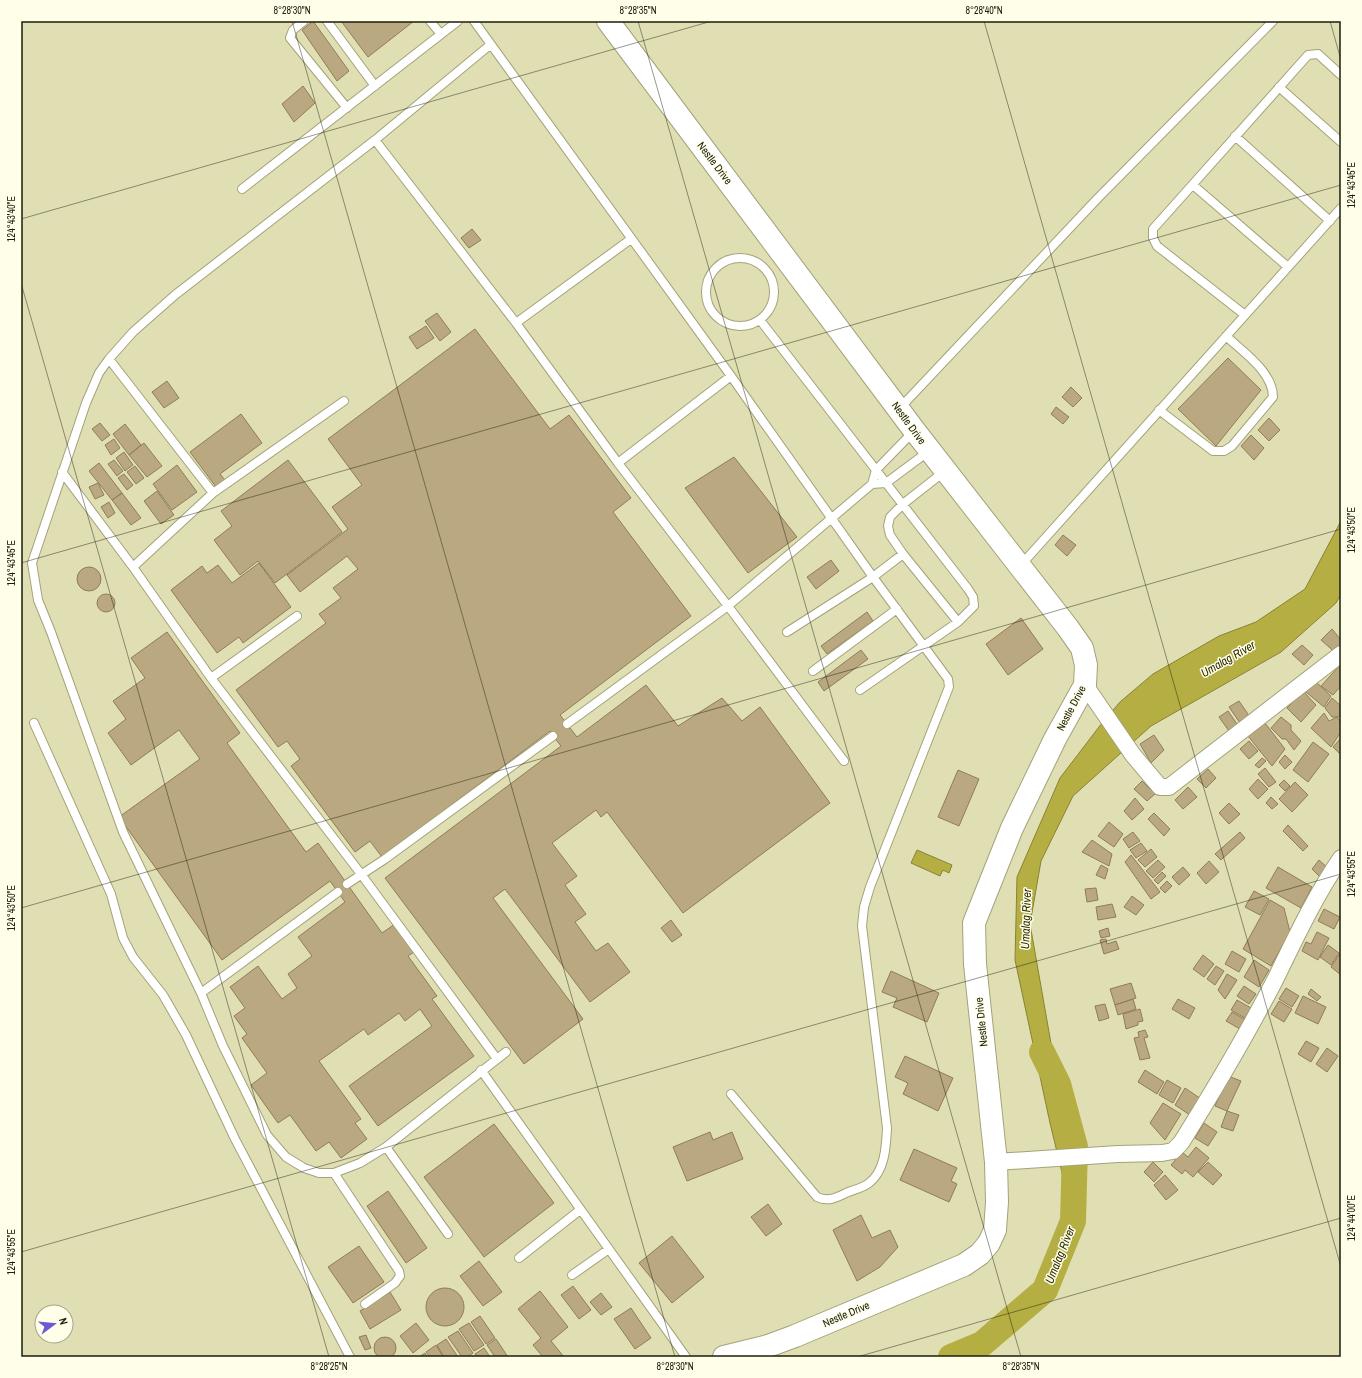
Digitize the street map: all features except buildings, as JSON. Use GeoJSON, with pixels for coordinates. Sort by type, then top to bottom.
{"type":"FeatureCollection","features":[{"type":"Feature","properties":{"kind":"street","name":"Nestle Drive"},"geometry":{"type":"LineString","coordinates":[[608,21],[914,430],[1082,648],[1091,692],[1055,739],[1012,828],[974,922],[975,964],[996,1162],[997,1202],[995,1230],[989,1243],[964,1265],[795,1336],[761,1348],[724,1357]]}},
{"type":"Feature","properties":{"kind":"street"},"geometry":{"type":"LineString","coordinates":[[1091,692],[1134,755],[1160,787],[1169,787],[1341,654]]}},
{"type":"Feature","properties":{"kind":"street"},"geometry":{"type":"LineString","coordinates":[[996,1162],[1118,1154],[1162,1154],[1172,1151],[1181,1143],[1241,1044],[1326,881],[1341,858]]}},
{"type":"Feature","properties":{"kind":"lane"},"geometry":{"type":"LineString","coordinates":[[304,21],[293,30],[290,38],[347,108]]}},
{"type":"Feature","properties":{"kind":"lane"},"geometry":{"type":"LineString","coordinates":[[327,21],[375,86]]}},
{"type":"Feature","properties":{"kind":"lane"},"geometry":{"type":"LineString","coordinates":[[430,21],[440,34]]}},
{"type":"Feature","properties":{"kind":"lane"},"geometry":{"type":"LineString","coordinates":[[242,189],[458,21]]}},
{"type":"Feature","properties":{"kind":"lane"},"geometry":{"type":"LineString","coordinates":[[474,21],[731,376],[873,577],[946,674],[949,686],[870,887],[864,907],[862,926],[887,1128],[885,1152],[879,1171],[869,1183],[838,1197],[824,1200],[817,1197],[731,1094]]}},
{"type":"Feature","properties":{"kind":"lane"},"geometry":{"type":"LineString","coordinates":[[899,409],[1098,198],[1273,21]]}},
{"type":"Feature","properties":{"kind":"lane"},"geometry":{"type":"LineString","coordinates":[[490,45],[375,140],[175,295],[133,332],[109,359],[99,373],[86,403],[32,563],[38,600],[124,832],[201,993],[223,1046],[267,1135],[286,1157],[304,1168],[318,1172],[334,1173],[360,1163],[386,1147],[481,1070],[506,1052]]}},
{"type":"Feature","properties":{"kind":"lane"},"geometry":{"type":"LineString","coordinates":[[1245,315],[1157,246],[1153,238],[1153,229],[1308,55],[1318,54],[1341,74]]}},
{"type":"Feature","properties":{"kind":"lane"},"geometry":{"type":"LineString","coordinates":[[1279,87],[1341,142]]}},
{"type":"Feature","properties":{"kind":"lane"},"geometry":{"type":"LineString","coordinates":[[1235,136],[1330,220]]}},
{"type":"Feature","properties":{"kind":"lane"},"geometry":{"type":"LineString","coordinates":[[375,140],[516,323],[618,463],[728,606],[844,761]]}},
{"type":"Feature","properties":{"kind":"lane"},"geometry":{"type":"LineString","coordinates":[[1193,185],[1288,267]]}},
{"type":"Feature","properties":{"kind":"lane"},"geometry":{"type":"LineString","coordinates":[[1020,566],[1341,208]]}},
{"type":"Feature","properties":{"kind":"lane"},"geometry":{"type":"LineString","coordinates":[[516,323],[632,239]]}},
{"type":"Feature","properties":{"kind":"lane"},"geometry":{"type":"LineString","coordinates":[[743,258],[758,263],[770,275],[774,291],[771,307],[760,320],[746,326],[729,325],[715,316],[712,311],[707,302],[706,285],[713,270],[726,260],[743,258]]}},
{"type":"Feature","properties":{"kind":"lane"},"geometry":{"type":"LineString","coordinates":[[760,320],[973,597],[974,606],[958,622],[860,690]]}},
{"type":"Feature","properties":{"kind":"lane"},"geometry":{"type":"LineString","coordinates":[[1159,410],[1213,451],[1224,451],[1232,446],[1273,397],[1273,391],[1270,381],[1262,370],[1226,336]]}},
{"type":"Feature","properties":{"kind":"lane"},"geometry":{"type":"LineString","coordinates":[[109,359],[213,493]]}},
{"type":"Feature","properties":{"kind":"lane"},"geometry":{"type":"LineString","coordinates":[[618,463],[731,376]]}},
{"type":"Feature","properties":{"kind":"lane"},"geometry":{"type":"LineString","coordinates":[[133,567],[213,493],[344,401]]}},
{"type":"Feature","properties":{"kind":"lane"},"geometry":{"type":"LineString","coordinates":[[567,724],[728,606],[872,484],[876,470],[914,430]]}},
{"type":"Feature","properties":{"kind":"lane"},"geometry":{"type":"LineString","coordinates":[[872,484],[886,483],[930,450]]}},
{"type":"Feature","properties":{"kind":"lane"},"geometry":{"type":"LineString","coordinates":[[946,471],[903,504],[890,517],[888,526],[890,535],[958,622]]}},
{"type":"Feature","properties":{"kind":"lane"},"geometry":{"type":"LineString","coordinates":[[62,472],[133,567],[211,678],[361,874],[498,1059]]}},
{"type":"Feature","properties":{"kind":"lane"},"geometry":{"type":"LineString","coordinates":[[787,632],[873,577],[904,554]]}},
{"type":"Feature","properties":{"kind":"lane"},"geometry":{"type":"LineString","coordinates":[[813,671],[897,609]]}},
{"type":"Feature","properties":{"kind":"lane"},"geometry":{"type":"LineString","coordinates":[[211,678],[297,616]]}},
{"type":"Feature","properties":{"kind":"lane"},"geometry":{"type":"LineString","coordinates":[[34,724],[111,894],[123,938],[133,958],[163,995],[186,1034],[235,1139],[350,1357]]}},
{"type":"Feature","properties":{"kind":"lane"},"geometry":{"type":"LineString","coordinates":[[347,884],[398,850],[553,736]]}},
{"type":"Feature","properties":{"kind":"lane"},"geometry":{"type":"LineString","coordinates":[[201,993],[338,892]]}},
{"type":"Feature","properties":{"kind":"lane"},"geometry":{"type":"LineString","coordinates":[[481,1070],[686,1357]]}},
{"type":"Feature","properties":{"kind":"lane"},"geometry":{"type":"LineString","coordinates":[[386,1147],[448,1234]]}},
{"type":"Feature","properties":{"kind":"lane"},"geometry":{"type":"LineString","coordinates":[[334,1173],[399,1271],[400,1276],[395,1283],[365,1304]]}},
{"type":"Feature","properties":{"kind":"lane"},"geometry":{"type":"LineString","coordinates":[[519,1258],[580,1210]]}},
{"type":"Feature","properties":{"kind":"lane"},"geometry":{"type":"LineString","coordinates":[[572,1275],[609,1249]]}},
{"type":"Feature","properties":{"kind":"water"},"geometry":{"type":"Polygon","coordinates":[[[1341,521],[1341,594],[1336,603],[1281,652],[1151,726],[1073,796],[1041,861],[1030,924],[1065,1123],[1071,1210],[1050,1123],[1015,960],[1017,877],[1060,778],[1120,702],[1153,674],[1219,636],[1256,622],[1305,589],[1341,521]]]}},
{"type":"Feature","properties":{"kind":"water"},"geometry":{"type":"Polygon","coordinates":[[[917,850],[952,865],[949,873],[943,870],[940,876],[911,863],[917,850]]]}},
{"type":"Feature","properties":{"kind":"waterway","name":"Umalag River"},"geometry":{"type":"LineString","coordinates":[[951,1357],[982,1344],[1045,1290],[1073,1221],[1075,1147],[1058,1084],[1042,1052]]}}]}
